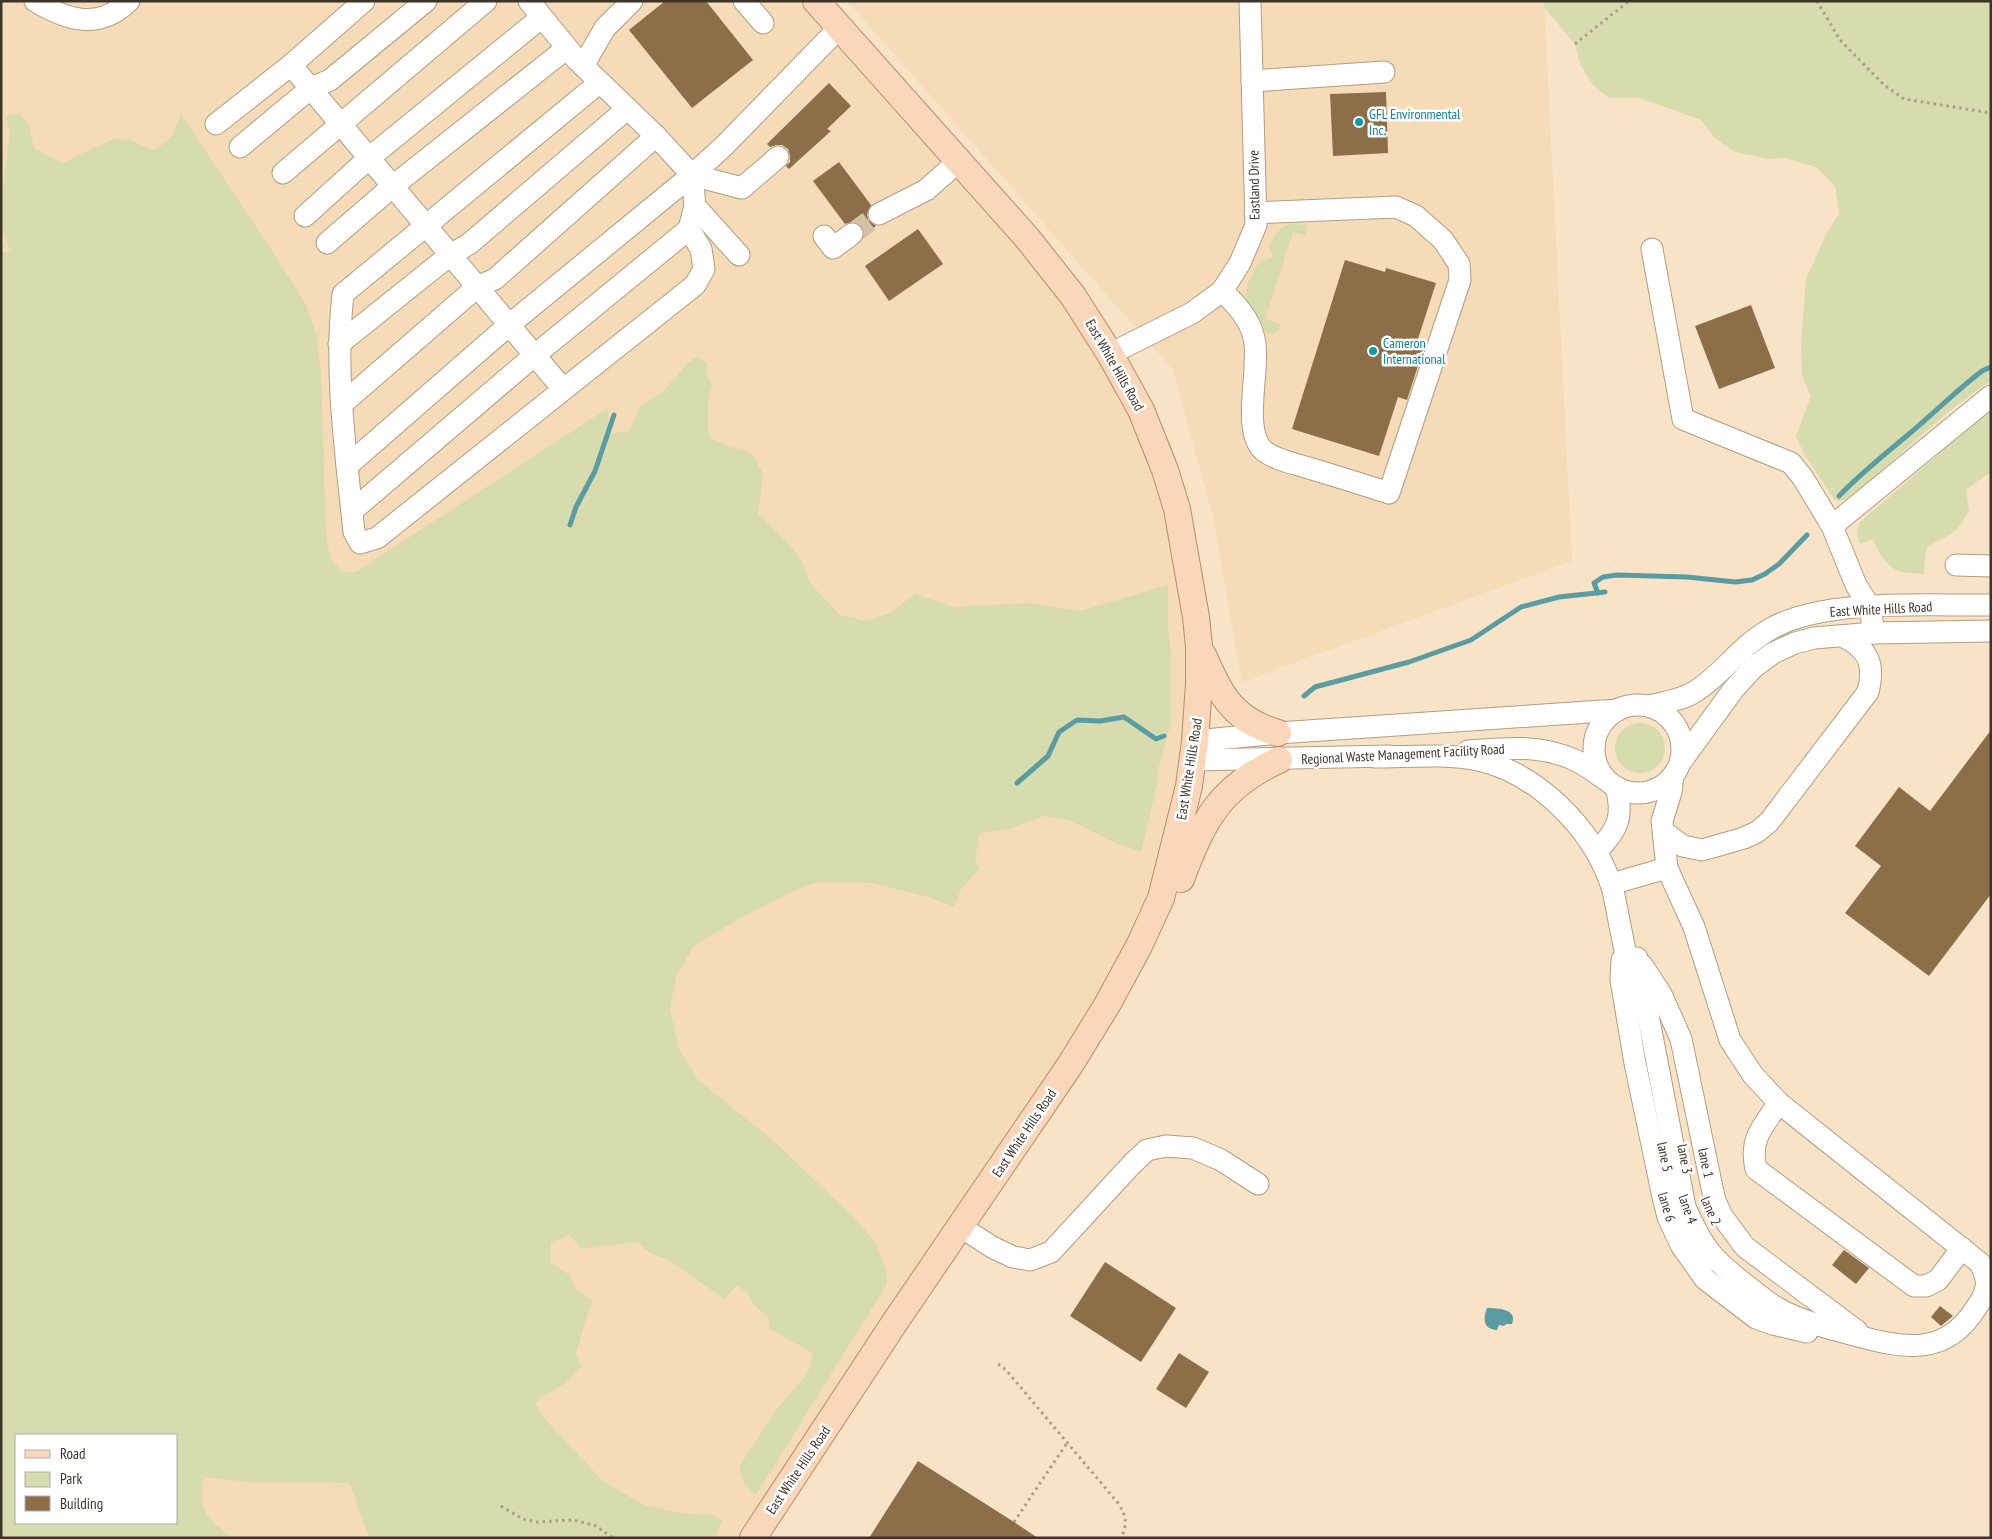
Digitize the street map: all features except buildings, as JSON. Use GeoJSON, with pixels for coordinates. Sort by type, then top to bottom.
{"type":"FeatureCollection","features":[{"type":"Feature","properties":{"kind":"main road","name":"East White Hills Road"},"geometry":{"type":"LineString","coordinates":[[760,1535],[895,1322],[1070,1065],[1107,1005],[1139,946],[1161,898],[1187,794],[1194,750],[1199,684],[1199,646],[1191,582],[1177,510],[1165,470],[1141,410],[1110,354],[1083,311],[1050,265],[816,1]]}},
{"type":"Feature","properties":{"kind":"main road"},"geometry":{"type":"LineString","coordinates":[[1199,646],[1226,702],[1247,720],[1262,728],[1278,733]]}},
{"type":"Feature","properties":{"kind":"main road"},"geometry":{"type":"LineString","coordinates":[[1161,898],[1179,884],[1196,838],[1213,809],[1239,783],[1279,760]]}},
{"type":"Feature","properties":{"kind":"street"},"geometry":{"type":"LineString","coordinates":[[36,1],[59,15],[77,20],[100,18],[118,12],[130,1]]}},
{"type":"Feature","properties":{"kind":"street"},"geometry":{"type":"LineString","coordinates":[[216,124],[291,65],[364,1]]}},
{"type":"Feature","properties":{"kind":"street"},"geometry":{"type":"LineString","coordinates":[[240,147],[311,88],[330,80],[426,1]]}},
{"type":"Feature","properties":{"kind":"street"},"geometry":{"type":"LineString","coordinates":[[283,173],[486,1]]}},
{"type":"Feature","properties":{"kind":"street"},"geometry":{"type":"LineString","coordinates":[[583,66],[605,28],[632,1]]}},
{"type":"Feature","properties":{"kind":"street"},"geometry":{"type":"LineString","coordinates":[[744,1],[762,23]]}},
{"type":"Feature","properties":{"kind":"street","name":"Eastland Drive"},"geometry":{"type":"LineString","coordinates":[[1110,354],[1192,313],[1222,291],[1240,263],[1256,225],[1250,1]]}},
{"type":"Feature","properties":{"kind":"street"},"geometry":{"type":"LineString","coordinates":[[305,216],[536,9],[583,66],[656,136],[692,175],[742,188],[778,157]]}},
{"type":"Feature","properties":{"kind":"street"},"geometry":{"type":"LineString","coordinates":[[347,466],[508,324],[692,175],[724,146],[840,28]]}},
{"type":"Feature","properties":{"kind":"street"},"geometry":{"type":"LineString","coordinates":[[327,243],[393,186],[567,48]]}},
{"type":"Feature","properties":{"kind":"street"},"geometry":{"type":"LineString","coordinates":[[291,65],[563,389]]}},
{"type":"Feature","properties":{"kind":"street"},"geometry":{"type":"LineString","coordinates":[[1252,81],[1384,72]]}},
{"type":"Feature","properties":{"kind":"street"},"geometry":{"type":"LineString","coordinates":[[599,83],[342,294],[339,344],[342,404],[354,532],[360,543],[377,538],[695,285],[704,269],[701,249],[689,229]]}},
{"type":"Feature","properties":{"kind":"street"},"geometry":{"type":"LineString","coordinates":[[339,344],[450,255],[469,244],[627,109]]}},
{"type":"Feature","properties":{"kind":"street"},"geometry":{"type":"LineString","coordinates":[[342,404],[477,287],[494,279],[656,136]]}},
{"type":"Feature","properties":{"kind":"street"},"geometry":{"type":"LineString","coordinates":[[879,214],[926,190],[958,161]]}},
{"type":"Feature","properties":{"kind":"street"},"geometry":{"type":"LineString","coordinates":[[352,511],[534,356],[689,229],[695,206],[692,175]]}},
{"type":"Feature","properties":{"kind":"street"},"geometry":{"type":"LineString","coordinates":[[695,206],[739,255]]}},
{"type":"Feature","properties":{"kind":"street"},"geometry":{"type":"LineString","coordinates":[[1222,291],[1242,313],[1254,337],[1257,355],[1252,413],[1254,434],[1262,450],[1280,459],[1389,493],[1460,280],[1459,264],[1443,240],[1416,216],[1396,206],[1255,213]]}},
{"type":"Feature","properties":{"kind":"street"},"geometry":{"type":"LineString","coordinates":[[824,236],[832,248],[852,234]]}},
{"type":"Feature","properties":{"kind":"street"},"geometry":{"type":"LineString","coordinates":[[1652,249],[1683,418],[1791,463],[1813,493],[1832,526],[1856,585],[1870,607],[1874,633]]}},
{"type":"Feature","properties":{"kind":"street"},"geometry":{"type":"LineString","coordinates":[[1832,526],[1991,396]]}},
{"type":"Feature","properties":{"kind":"street"},"geometry":{"type":"LineString","coordinates":[[1956,565],[1991,566]]}},
{"type":"Feature","properties":{"kind":"street","name":"East White Hills Road"},"geometry":{"type":"LineString","coordinates":[[1649,706],[1679,699],[1695,692],[1750,642],[1785,622],[1817,613],[1870,607],[1991,605]]}},
{"type":"Feature","properties":{"kind":"street","name":"East White Hills Road"},"geometry":{"type":"LineString","coordinates":[[1676,769],[1733,690],[1753,668],[1773,654],[1795,643],[1814,638],[1874,633],[1991,631]]}},
{"type":"Feature","properties":{"kind":"street"},"geometry":{"type":"LineString","coordinates":[[1664,832],[1683,846],[1702,850],[1744,838],[1757,832],[1769,822],[1868,692],[1872,677],[1870,661],[1864,651],[1854,642],[1842,636]]}},
{"type":"Feature","properties":{"kind":"street"},"geometry":{"type":"LineString","coordinates":[[1649,706],[1663,712],[1673,723],[1680,736],[1682,750],[1662,821],[1667,868],[1694,927],[1730,1040],[1753,1075],[1779,1103],[1962,1248],[1985,1269],[1985,1295],[1962,1327],[1939,1341],[1913,1346],[1895,1346],[1867,1338],[1825,1323],[1770,1298]]}},
{"type":"Feature","properties":{"kind":"street","name":"Regional Waste Management Facility Road"},"geometry":{"type":"LineString","coordinates":[[1194,750],[1278,733],[1618,710],[1649,706]]}},
{"type":"Feature","properties":{"kind":"street"},"geometry":{"type":"LineString","coordinates":[[1596,851],[1612,835],[1617,825],[1619,800],[1611,783],[1598,767],[1594,754],[1595,740],[1600,727],[1609,716],[1618,710]]}},
{"type":"Feature","properties":{"kind":"street","name":"Regional Waste Management Facility Road"},"geometry":{"type":"LineString","coordinates":[[1194,750],[1279,760],[1375,757],[1530,748],[1550,751],[1579,762],[1628,792],[1640,793],[1664,784],[1676,769]]}},
{"type":"Feature","properties":{"kind":"street"},"geometry":{"type":"LineString","coordinates":[[1375,757],[1476,759],[1510,771],[1534,785],[1559,805],[1584,833],[1596,851],[1611,884],[1660,1057]]}},
{"type":"Feature","properties":{"kind":"street"},"geometry":{"type":"LineString","coordinates":[[1611,884],[1667,868]]}},
{"type":"Feature","properties":{"kind":"street"},"geometry":{"type":"LineString","coordinates":[[1630,951],[1652,979],[1663,997],[1676,1026],[1660,1057]]}},
{"type":"Feature","properties":{"kind":"street"},"geometry":{"type":"LineString","coordinates":[[1652,979],[1660,1057]]}},
{"type":"Feature","properties":{"kind":"street","name":"lane 1"},"geometry":{"type":"LineString","coordinates":[[1660,1057],[1715,1201],[1732,1231],[1745,1247],[1770,1298]]}},
{"type":"Feature","properties":{"kind":"street","name":"lane 4"},"geometry":{"type":"LineString","coordinates":[[1660,1057],[1685,1208],[1714,1257],[1770,1298]]}},
{"type":"Feature","properties":{"kind":"street"},"geometry":{"type":"LineString","coordinates":[[1779,1103],[1755,1140],[1752,1155],[1756,1169],[1914,1286],[1926,1286],[1938,1280],[1962,1248]]}},
{"type":"Feature","properties":{"kind":"street"},"geometry":{"type":"LineString","coordinates":[[961,1226],[992,1247],[1013,1257],[1030,1260],[1051,1252],[1147,1150],[1166,1146],[1193,1148],[1221,1160],[1258,1184]]}},
{"type":"Feature","properties":{"kind":"street"},"geometry":{"type":"LineString","coordinates":[[1770,1298],[1773,1324],[1803,1331],[1867,1338]]}},
{"type":"Feature","properties":{"kind":"path"},"geometry":{"type":"LineString","coordinates":[[1575,44],[1629,1]]}},
{"type":"Feature","properties":{"kind":"path"},"geometry":{"type":"LineString","coordinates":[[1817,1],[1840,40],[1884,85],[1904,99],[1991,113]]}},
{"type":"Feature","properties":{"kind":"path"},"geometry":{"type":"LineString","coordinates":[[998,1364],[1006,1370],[1124,1511],[1126,1529],[1121,1538]]}},
{"type":"Feature","properties":{"kind":"path"},"geometry":{"type":"LineString","coordinates":[[1014,1522],[1067,1444]]}},
{"type":"Feature","properties":{"kind":"path"},"geometry":{"type":"LineString","coordinates":[[501,1506],[523,1519],[537,1522],[573,1520],[596,1526],[613,1538]]}},
{"type":"Feature","properties":{"kind":"shaded area"},"geometry":{"type":"Polygon","coordinates":[[[1,1],[816,1],[1006,214],[1155,443],[1199,684],[1139,946],[753,1538],[1,1538],[1,1]]]}},
{"type":"Feature","properties":{"kind":"shaded area"},"geometry":{"type":"Polygon","coordinates":[[[847,1],[1544,1],[1572,561],[1242,682],[1213,517],[1173,370],[847,1]]]}},
{"type":"Feature","properties":{"kind":"green space"},"geometry":{"type":"Polygon","coordinates":[[[1544,1],[1991,1],[1991,381],[1953,408],[1847,499],[1840,501],[1834,499],[1805,455],[1796,436],[1811,396],[1802,376],[1801,344],[1806,279],[1827,233],[1839,214],[1835,186],[1816,167],[1785,158],[1769,159],[1735,152],[1715,138],[1701,120],[1640,98],[1609,98],[1593,85],[1580,64],[1575,44],[1544,7],[1544,1]]]}},
{"type":"Feature","properties":{"kind":"green space"},"geometry":{"type":"Polygon","coordinates":[[[19,113],[29,125],[34,148],[62,163],[114,139],[131,140],[156,150],[173,135],[181,114],[305,303],[316,333],[321,375],[326,533],[330,559],[343,572],[356,572],[608,408],[608,434],[629,431],[640,407],[663,391],[689,362],[698,356],[707,364],[706,374],[712,385],[708,405],[709,438],[729,447],[744,450],[754,457],[763,474],[758,513],[792,547],[804,565],[810,583],[840,615],[866,621],[890,613],[915,594],[954,607],[1031,603],[1080,611],[1168,585],[1168,631],[1171,652],[1171,722],[1158,770],[1157,785],[1141,852],[1118,844],[1070,820],[1043,816],[1010,829],[980,833],[975,860],[980,868],[961,889],[954,907],[931,898],[873,883],[819,882],[800,888],[738,919],[693,947],[676,977],[670,1009],[679,1049],[698,1080],[775,1142],[850,1214],[874,1240],[886,1270],[887,1284],[756,1495],[744,1484],[739,1467],[777,1409],[808,1373],[813,1353],[770,1329],[768,1317],[753,1304],[747,1292],[737,1286],[724,1299],[670,1261],[650,1253],[637,1242],[582,1249],[569,1235],[551,1243],[550,1262],[571,1276],[576,1290],[593,1301],[576,1354],[581,1367],[565,1384],[540,1398],[535,1404],[545,1419],[602,1480],[643,1505],[680,1513],[713,1515],[722,1521],[714,1538],[369,1538],[350,1483],[250,1482],[204,1477],[202,1499],[206,1513],[210,1519],[232,1538],[1,1538],[1,253],[10,251],[1,225],[2,195],[10,132],[6,116],[19,113]]]}},
{"type":"Feature","properties":{"kind":"green space"},"geometry":{"type":"Polygon","coordinates":[[[1286,225],[1307,225],[1306,233],[1304,235],[1293,232],[1265,319],[1280,324],[1278,332],[1266,333],[1261,329],[1256,315],[1247,300],[1248,283],[1259,262],[1274,257],[1269,246],[1275,235],[1286,225]]]}},
{"type":"Feature","properties":{"kind":"green space"},"geometry":{"type":"Polygon","coordinates":[[[1991,409],[1991,472],[1966,489],[1969,511],[1955,531],[1929,546],[1926,554],[1924,574],[1896,570],[1882,556],[1873,539],[1860,544],[1857,534],[1859,523],[1991,409]]]}},
{"type":"Feature","properties":{"kind":"green space"},"geometry":{"type":"Polygon","coordinates":[[[1640,723],[1654,727],[1661,734],[1665,748],[1661,762],[1654,769],[1640,773],[1626,769],[1619,762],[1615,748],[1619,734],[1626,727],[1640,723]]]}},
{"type":"Feature","properties":{"kind":"water"},"geometry":{"type":"Polygon","coordinates":[[[1487,1308],[1510,1312],[1513,1319],[1512,1324],[1499,1325],[1497,1330],[1489,1328],[1485,1323],[1487,1308]]]}},
{"type":"Feature","properties":{"kind":"waterway"},"geometry":{"type":"LineString","coordinates":[[1839,496],[1963,386],[1982,371],[1991,367]]}},
{"type":"Feature","properties":{"kind":"waterway"},"geometry":{"type":"LineString","coordinates":[[570,525],[576,507],[595,471],[614,415]]}},
{"type":"Feature","properties":{"kind":"waterway"},"geometry":{"type":"LineString","coordinates":[[1598,593],[1594,583],[1603,577],[1617,575],[1687,577],[1735,582],[1752,580],[1779,564],[1807,535]]}},
{"type":"Feature","properties":{"kind":"waterway"},"geometry":{"type":"LineString","coordinates":[[1304,696],[1315,687],[1409,662],[1471,640],[1521,607],[1559,597],[1605,592]]}},
{"type":"Feature","properties":{"kind":"waterway"},"geometry":{"type":"LineString","coordinates":[[1017,783],[1048,756],[1059,732],[1077,720],[1100,721],[1124,717],[1156,739],[1164,736]]}},
{"type":"Feature","properties":{"kind":"tunnel"},"geometry":{"type":"LineString","coordinates":[[852,234],[879,214]]}},
{"type":"Feature","properties":{"kind":"place","name":"GFL Environmental Inc."},"geometry":{"type":"Point","coordinates":[1359,122]}},
{"type":"Feature","properties":{"kind":"place","name":"Cameron International"},"geometry":{"type":"Point","coordinates":[1373,351]}}]}
